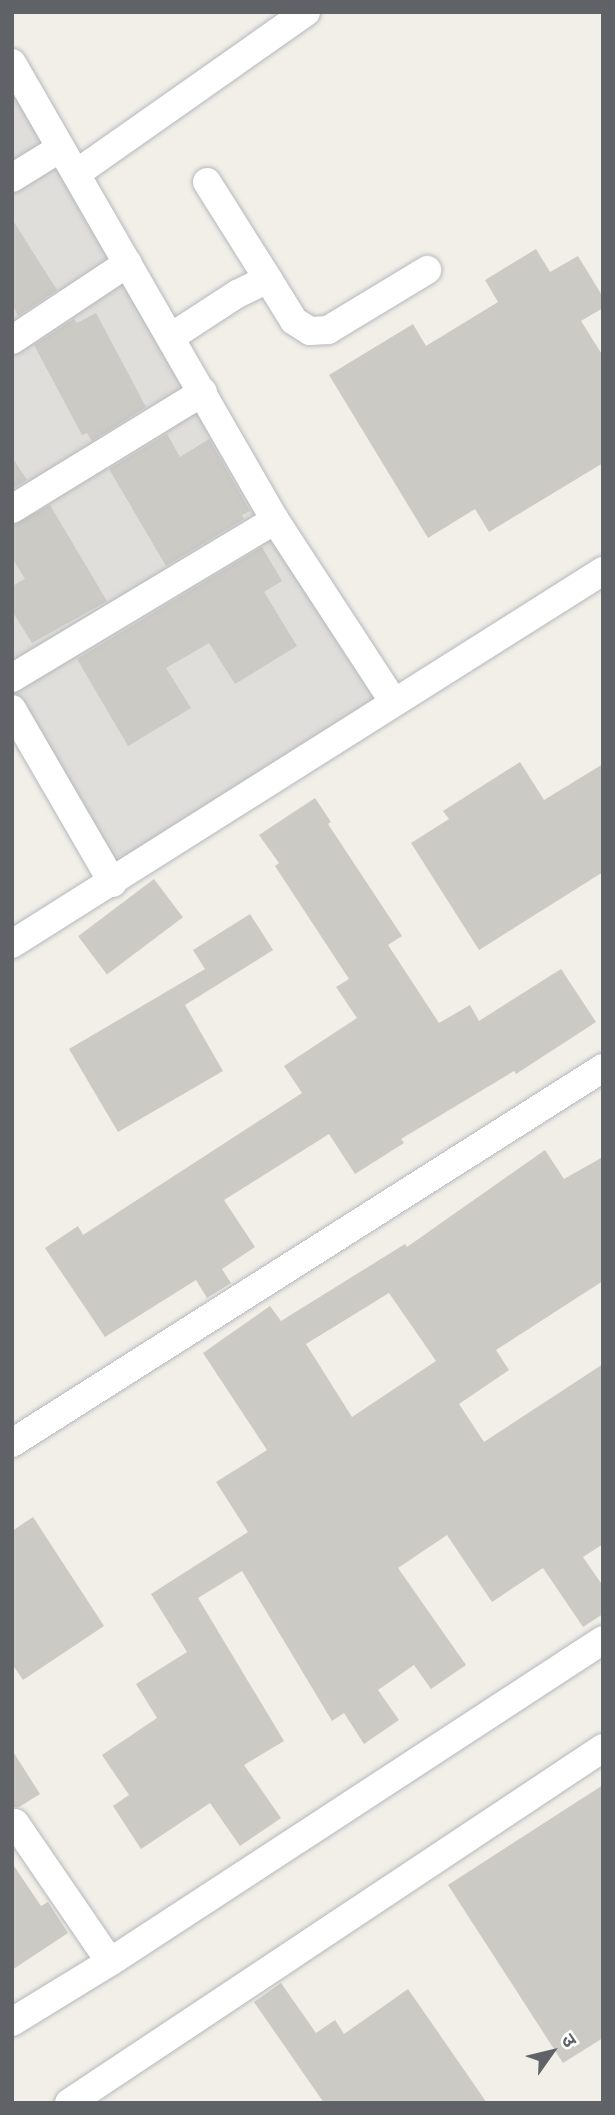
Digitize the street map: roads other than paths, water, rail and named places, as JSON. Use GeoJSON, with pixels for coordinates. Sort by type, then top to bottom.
{"type":"FeatureCollection","features":[{"type":"Feature","properties":{"kind":"street"},"geometry":{"type":"LineString","coordinates":[[77,173],[306,12]]}},
{"type":"Feature","properties":{"kind":"street"},"geometry":{"type":"LineString","coordinates":[[12,63],[59,149],[77,173],[275,520],[393,701]]}},
{"type":"Feature","properties":{"kind":"street"},"geometry":{"type":"LineString","coordinates":[[12,178],[59,149]]}},
{"type":"Feature","properties":{"kind":"street"},"geometry":{"type":"LineString","coordinates":[[207,183],[294,321],[310,331],[328,330],[427,270]]}},
{"type":"Feature","properties":{"kind":"street"},"geometry":{"type":"LineString","coordinates":[[12,340],[128,263]]}},
{"type":"Feature","properties":{"kind":"street"},"geometry":{"type":"LineString","coordinates":[[171,337],[237,294],[268,279]]}},
{"type":"Feature","properties":{"kind":"street"},"geometry":{"type":"LineString","coordinates":[[12,509],[202,392]]}},
{"type":"Feature","properties":{"kind":"street"},"geometry":{"type":"LineString","coordinates":[[12,678],[275,520]]}},
{"type":"Feature","properties":{"kind":"street"},"geometry":{"type":"LineString","coordinates":[[12,944],[113,883],[393,701],[603,571]]}},
{"type":"Feature","properties":{"kind":"street"},"geometry":{"type":"LineString","coordinates":[[12,709],[113,883]]}},
{"type":"Feature","properties":{"kind":"street"},"geometry":{"type":"LineString","coordinates":[[12,1443],[603,1068]]}},
{"type":"Feature","properties":{"kind":"street"},"geometry":{"type":"LineString","coordinates":[[12,2022],[110,1962],[603,1640]]}},
{"type":"Feature","properties":{"kind":"street"},"geometry":{"type":"LineString","coordinates":[[69,2103],[603,1748]]}},
{"type":"Feature","properties":{"kind":"street"},"geometry":{"type":"LineString","coordinates":[[15,1824],[110,1962]]}}]}
